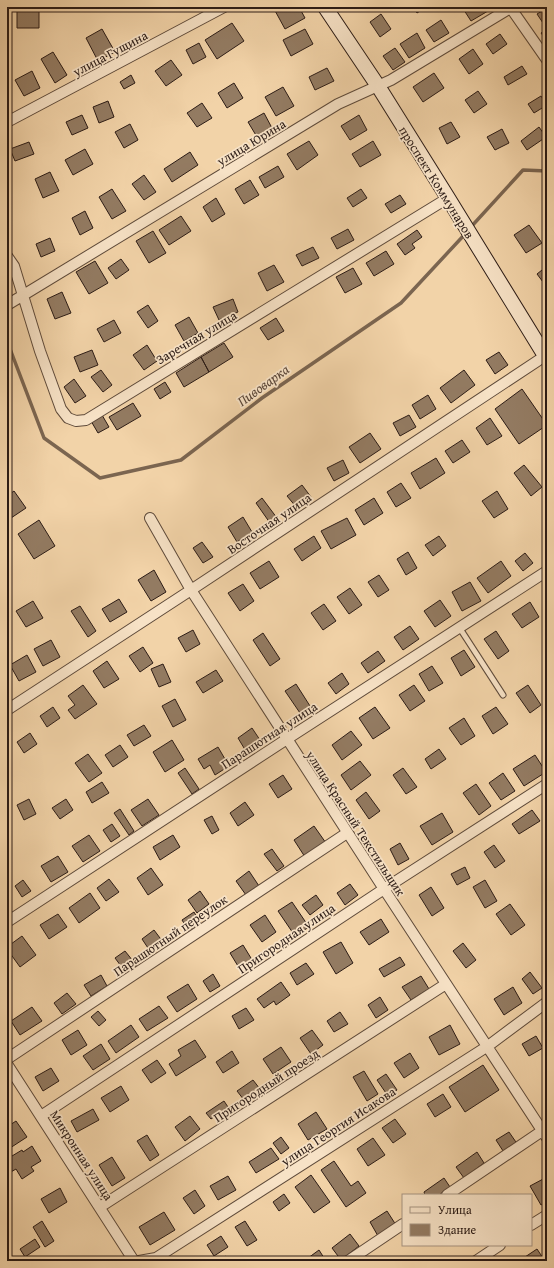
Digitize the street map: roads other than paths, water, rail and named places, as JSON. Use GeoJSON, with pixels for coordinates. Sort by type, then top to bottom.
{"type":"FeatureCollection","features":[{"type":"Feature","properties":{"kind":"street","name":"улица Гущина"},"geometry":{"type":"LineString","coordinates":[[7,122],[224,7]]}},
{"type":"Feature","properties":{"kind":"street","name":"проспект Коммунаров"},"geometry":{"type":"LineString","coordinates":[[325,7],[378,86],[456,210],[546,358]]}},
{"type":"Feature","properties":{"kind":"street","name":"улица Юрина"},"geometry":{"type":"LineString","coordinates":[[15,299],[338,104],[391,80],[510,7]]}},
{"type":"Feature","properties":{"kind":"street"},"geometry":{"type":"LineString","coordinates":[[510,7],[547,60]]}},
{"type":"Feature","properties":{"kind":"street","name":"Заречная улица"},"geometry":{"type":"LineString","coordinates":[[15,299],[40,351],[61,409],[68,418],[76,421],[86,420],[448,198]]}},
{"type":"Feature","properties":{"kind":"street"},"geometry":{"type":"LineString","coordinates":[[7,256],[14,266],[15,299]]}},
{"type":"Feature","properties":{"kind":"street","name":"Восточная улица"},"geometry":{"type":"LineString","coordinates":[[7,710],[546,358]]}},
{"type":"Feature","properties":{"kind":"street","name":"улица Красный Текстильщик"},"geometry":{"type":"LineString","coordinates":[[150,518],[191,590],[286,739],[545,1135]]}},
{"type":"Feature","properties":{"kind":"street","name":"Парашютная улица"},"geometry":{"type":"LineString","coordinates":[[7,922],[286,739],[547,571]]}},
{"type":"Feature","properties":{"kind":"street","name":"Пригородная улица"},"geometry":{"type":"LineString","coordinates":[[41,1116],[384,889],[547,784]]}},
{"type":"Feature","properties":{"kind":"street","name":"Парашютный переулок"},"geometry":{"type":"LineString","coordinates":[[7,1059],[347,833]]}},
{"type":"Feature","properties":{"kind":"street","name":"Пригородный проезд"},"geometry":{"type":"LineString","coordinates":[[100,1207],[446,984]]}},
{"type":"Feature","properties":{"kind":"street","name":"улица Георгия Исакова"},"geometry":{"type":"LineString","coordinates":[[138,1261],[156,1258],[488,1046],[547,1002]]}},
{"type":"Feature","properties":{"kind":"street","name":"Микронная улица"},"geometry":{"type":"LineString","coordinates":[[7,1064],[134,1261]]}},
{"type":"Feature","properties":{"kind":"street"},"geometry":{"type":"LineString","coordinates":[[449,1194],[545,1135]]}},
{"type":"Feature","properties":{"kind":"street"},"geometry":{"type":"LineString","coordinates":[[532,1224],[547,1215]]}},
{"type":"Feature","properties":{"kind":"street"},"geometry":{"type":"LineString","coordinates":[[348,1261],[402,1225]]}},
{"type":"Feature","properties":{"kind":"street"},"geometry":{"type":"LineString","coordinates":[[476,1261],[498,1246]]}},
{"type":"Feature","properties":{"kind":"lane"},"geometry":{"type":"LineString","coordinates":[[459,627],[503,695]]}},
{"type":"Feature","properties":{"kind":"waterway","name":"Пивоварка"},"geometry":{"type":"LineString","coordinates":[[470,228],[523,170],[547,171]]}},
{"type":"Feature","properties":{"kind":"waterway","name":"Пивоварка"},"geometry":{"type":"LineString","coordinates":[[7,341],[44,438],[100,478],[181,460],[262,398],[401,303],[466,233]]}}]}
